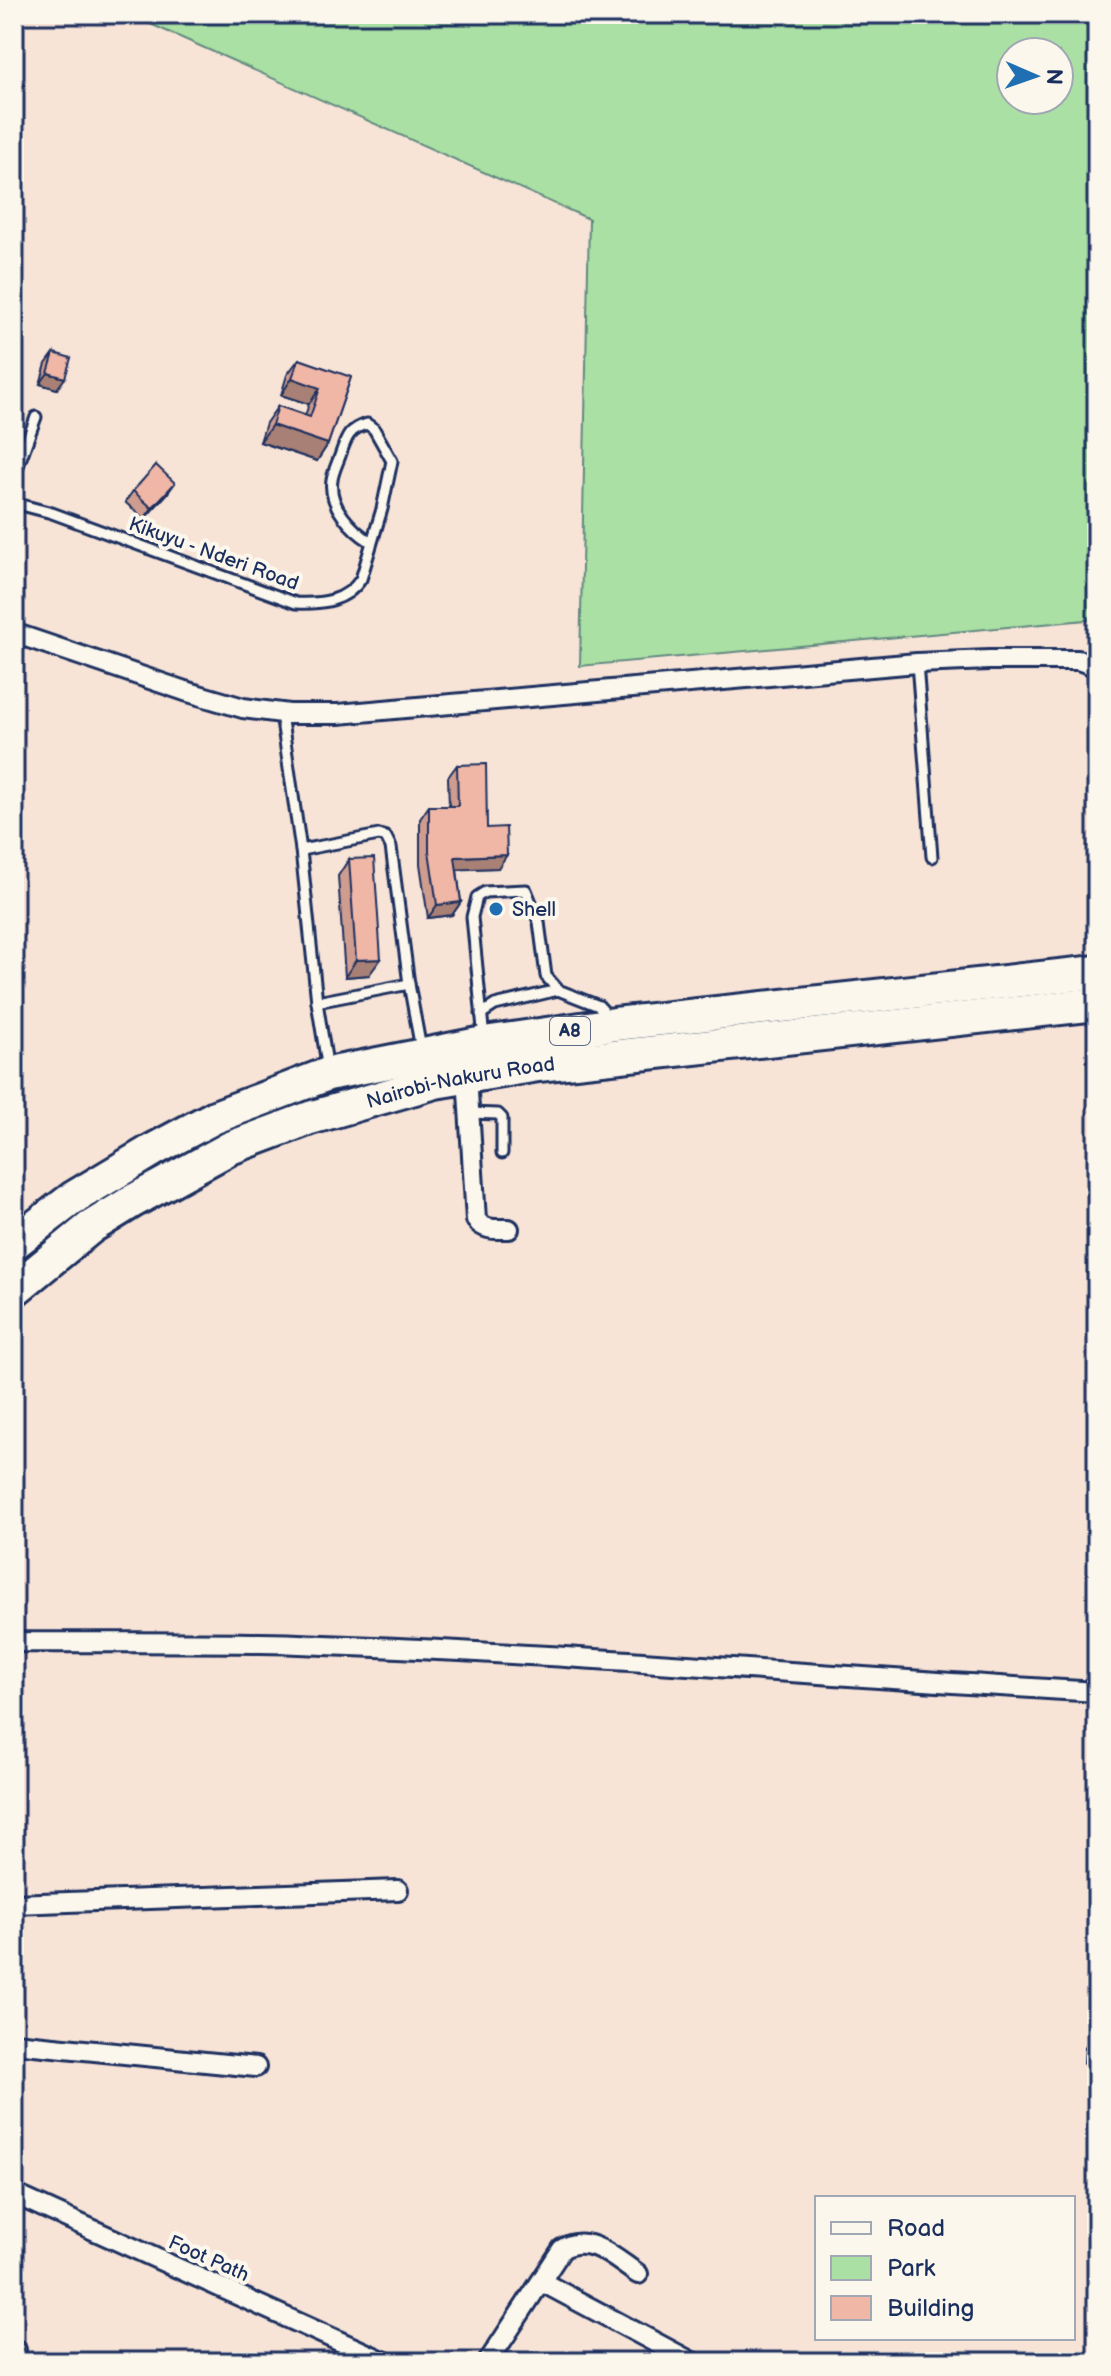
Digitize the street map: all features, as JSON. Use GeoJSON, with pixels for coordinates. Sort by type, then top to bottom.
{"type":"FeatureCollection","features":[{"type":"Feature","properties":{"kind":"highway","name":"A8"},"geometry":{"type":"LineString","coordinates":[[14,1243],[73,1198],[215,1117],[328,1074],[422,1054],[483,1028],[615,1024],[1097,972]]}},
{"type":"Feature","properties":{"kind":"highway","name":"Nairobi-Nakuru Road"},"geometry":{"type":"LineString","coordinates":[[91,1227],[230,1148],[324,1114],[435,1082],[538,1065],[1097,1004]]}},
{"type":"Feature","properties":{"kind":"highway","name":"A8"},"geometry":{"type":"LineString","coordinates":[[14,1290],[91,1227]]}},
{"type":"Feature","properties":{"kind":"street"},"geometry":{"type":"LineString","coordinates":[[14,633],[199,696],[281,714],[338,714],[917,663],[1078,660],[1097,670]]}},
{"type":"Feature","properties":{"kind":"street"},"geometry":{"type":"LineString","coordinates":[[467,1076],[476,1220],[482,1227],[509,1229]]}},
{"type":"Feature","properties":{"kind":"street"},"geometry":{"type":"LineString","coordinates":[[14,1301],[91,1227]]}},
{"type":"Feature","properties":{"kind":"street"},"geometry":{"type":"LineString","coordinates":[[14,1642],[298,1644],[678,1664],[1097,1692]]}},
{"type":"Feature","properties":{"kind":"street"},"geometry":{"type":"LineString","coordinates":[[14,1904],[398,1890]]}},
{"type":"Feature","properties":{"kind":"street"},"geometry":{"type":"LineString","coordinates":[[14,2043],[256,2067]]}},
{"type":"Feature","properties":{"kind":"street","name":"Foot Path"},"geometry":{"type":"LineString","coordinates":[[14,2194],[385,2362]]}},
{"type":"Feature","properties":{"kind":"street"},"geometry":{"type":"LineString","coordinates":[[488,2362],[562,2249],[572,2243],[583,2241],[599,2248],[638,2274]]}},
{"type":"Feature","properties":{"kind":"street"},"geometry":{"type":"LineString","coordinates":[[542,2282],[692,2362]]}},
{"type":"Feature","properties":{"kind":"lane"},"geometry":{"type":"LineString","coordinates":[[14,477],[36,417]]}},
{"type":"Feature","properties":{"kind":"lane","name":"Kikuyu - Nderi Road"},"geometry":{"type":"LineString","coordinates":[[14,503],[52,513],[296,603],[318,604],[350,593],[361,579],[371,542],[392,461],[374,429],[367,424],[355,427],[346,437],[332,481],[333,496],[340,512],[357,533],[371,542]]}},
{"type":"Feature","properties":{"kind":"lane"},"geometry":{"type":"LineString","coordinates":[[917,663],[932,857]]}},
{"type":"Feature","properties":{"kind":"lane"},"geometry":{"type":"LineString","coordinates":[[281,714],[328,1074]]}},
{"type":"Feature","properties":{"kind":"lane"},"geometry":{"type":"LineString","coordinates":[[301,850],[379,835],[386,837],[391,847],[409,984],[422,1054]]}},
{"type":"Feature","properties":{"kind":"lane"},"geometry":{"type":"LineString","coordinates":[[483,1028],[472,917],[477,897],[485,892],[526,890],[539,922],[546,976],[558,990],[599,1006],[615,1024]]}},
{"type":"Feature","properties":{"kind":"lane"},"geometry":{"type":"LineString","coordinates":[[317,1002],[409,984]]}},
{"type":"Feature","properties":{"kind":"lane"},"geometry":{"type":"LineString","coordinates":[[483,1028],[495,1005],[558,990]]}},
{"type":"Feature","properties":{"kind":"lane"},"geometry":{"type":"LineString","coordinates":[[469,1113],[498,1114],[502,1118],[502,1153]]}},
{"type":"Feature","properties":{"kind":"green space"},"geometry":{"type":"Polygon","coordinates":[[[128,14],[1097,14],[1097,619],[580,666],[589,219],[128,14]]]}},
{"type":"Feature","properties":{"kind":"building"},"geometry":{"type":"Polygon","coordinates":[[[54,353],[71,358],[65,378],[48,373],[54,353]]]}},
{"type":"Feature","properties":{"kind":"building"},"geometry":{"type":"Polygon","coordinates":[[[299,359],[351,377],[328,444],[272,425],[278,406],[310,417],[320,388],[292,378],[299,359]]]}},
{"type":"Feature","properties":{"kind":"building"},"geometry":{"type":"Polygon","coordinates":[[[156,465],[175,483],[152,508],[133,491],[156,465]]]}},
{"type":"Feature","properties":{"kind":"building"},"geometry":{"type":"Polygon","coordinates":[[[486,764],[487,828],[506,827],[507,855],[455,857],[461,902],[437,905],[429,851],[429,806],[458,806],[457,765],[486,764]]]}},
{"type":"Feature","properties":{"kind":"building"},"geometry":{"type":"Polygon","coordinates":[[[374,858],[381,959],[356,960],[349,859],[374,858]]]}},
{"type":"Feature","properties":{"kind":"building"},"geometry":{"type":"Polygon","coordinates":[[[1088,2042],[1097,2042],[1097,2057],[1088,2057],[1088,2042]]]}},
{"type":"Feature","properties":{"kind":"place","name":"Shell"},"geometry":{"type":"Point","coordinates":[496,909]}}]}
